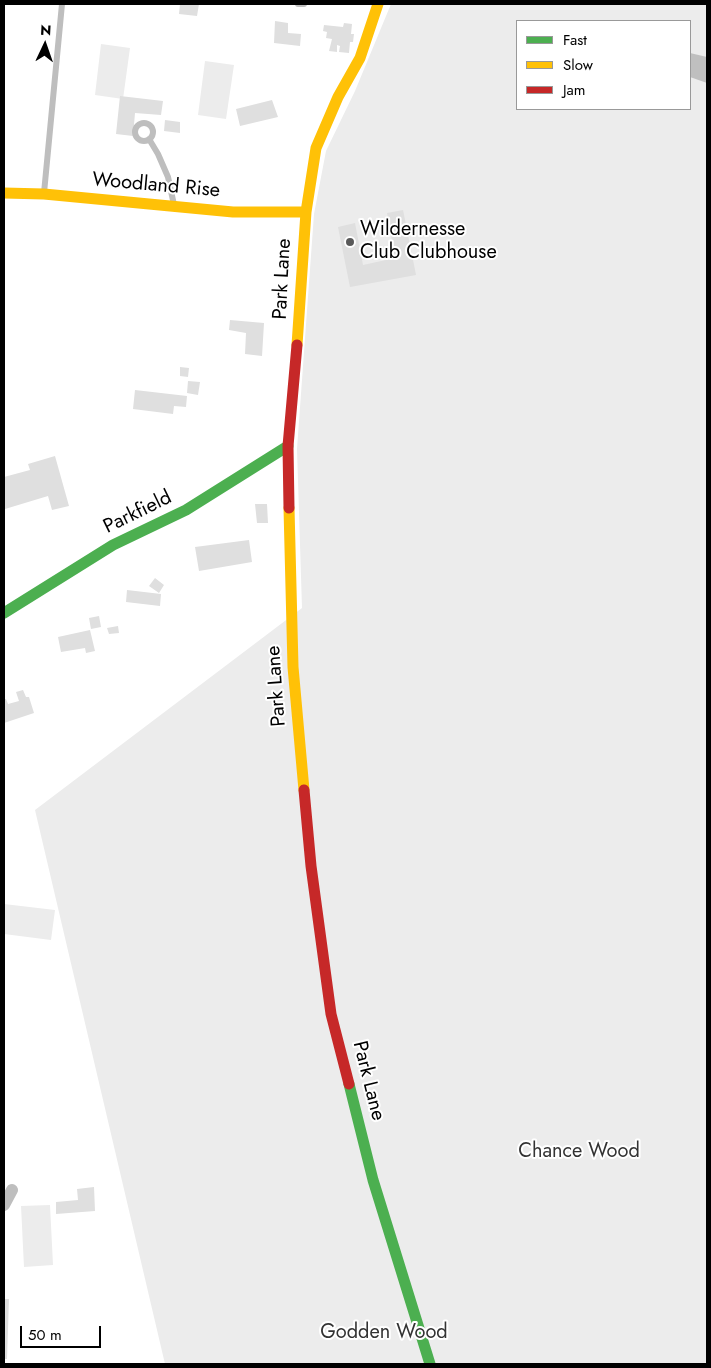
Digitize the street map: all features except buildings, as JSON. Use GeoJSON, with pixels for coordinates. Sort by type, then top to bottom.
{"type":"FeatureCollection","features":[{"type":"Feature","properties":{"kind":"street","name":"Park Lane"},"geometry":{"type":"LineString","coordinates":[[378,4],[360,58],[338,97],[316,148],[306,212],[299,326],[288,446],[293,667],[311,866],[332,1014],[373,1180],[411,1308],[430,1364]]}},
{"type":"Feature","properties":{"kind":"street","name":"Woodland Rise"},"geometry":{"type":"LineString","coordinates":[[4,193],[44,194],[233,212],[306,212]]}},
{"type":"Feature","properties":{"kind":"street","name":"Parkfield"},"geometry":{"type":"LineString","coordinates":[[4,613],[113,546],[186,510],[288,446]]}},
{"type":"Feature","properties":{"kind":"street"},"geometry":{"type":"LineString","coordinates":[[4,1205],[12,1190]]}},
{"type":"Feature","properties":{"kind":"lane"},"geometry":{"type":"LineString","coordinates":[[44,194],[62,4]]}},
{"type":"Feature","properties":{"kind":"lane"},"geometry":{"type":"LineString","coordinates":[[298,4],[304,4]]}},
{"type":"Feature","properties":{"kind":"lane"},"geometry":{"type":"LineString","coordinates":[[149,139],[168,177],[175,206]]}},
{"type":"Feature","properties":{"kind":"green space"},"geometry":{"type":"Polygon","coordinates":[[[391,4],[707,4],[707,1364],[165,1364],[35,810],[302,608],[297,449],[314,214],[326,151],[355,91],[391,4]]]}},
{"type":"Feature","properties":{"kind":"green space"},"geometry":{"type":"Polygon","coordinates":[[[101,44],[130,48],[123,99],[95,95],[101,44]]]}},
{"type":"Feature","properties":{"kind":"green space"},"geometry":{"type":"Polygon","coordinates":[[[205,61],[234,65],[226,119],[198,115],[205,61]]]}},
{"type":"Feature","properties":{"kind":"green space"},"geometry":{"type":"Polygon","coordinates":[[[4,904],[55,910],[51,940],[4,934],[4,904]]]}},
{"type":"Feature","properties":{"kind":"green space"},"geometry":{"type":"Polygon","coordinates":[[[50,1205],[53,1265],[24,1267],[21,1206],[50,1205]]]}},
{"type":"Feature","properties":{"kind":"shaded area"},"geometry":{"type":"Polygon","coordinates":[[[691,53],[707,57],[707,83],[691,77],[691,53]]]}},
{"type":"Feature","properties":{"kind":"traffic: fast"},"geometry":{"type":"LineString","coordinates":[[4,613],[113,545],[186,510],[288,446]]}},
{"type":"Feature","properties":{"kind":"traffic: fast"},"geometry":{"type":"LineString","coordinates":[[349,1084],[373,1180],[430,1364]]}},
{"type":"Feature","properties":{"kind":"traffic: slow"},"geometry":{"type":"LineString","coordinates":[[297,345],[306,212],[316,148],[338,97],[360,58],[378,4]]}},
{"type":"Feature","properties":{"kind":"traffic: slow"},"geometry":{"type":"LineString","coordinates":[[4,193],[44,194],[233,212],[306,212]]}},
{"type":"Feature","properties":{"kind":"traffic: slow"},"geometry":{"type":"LineString","coordinates":[[289,508],[293,667],[304,790]]}},
{"type":"Feature","properties":{"kind":"traffic: jam"},"geometry":{"type":"LineString","coordinates":[[289,508],[288,446],[297,345]]}},
{"type":"Feature","properties":{"kind":"traffic: jam"},"geometry":{"type":"LineString","coordinates":[[304,790],[311,866],[331,1014],[349,1084]]}},
{"type":"Feature","properties":{"kind":"place","name":"Wildernesse Club Clubhouse"},"geometry":{"type":"Point","coordinates":[350,242]}},
{"type":"Feature","properties":{"kind":"park label","name":"Chance Wood"},"geometry":{"type":"Point","coordinates":[579,1152]}},
{"type":"Feature","properties":{"kind":"park label","name":"Godden Wood"},"geometry":{"type":"Point","coordinates":[384,1333]}}]}
